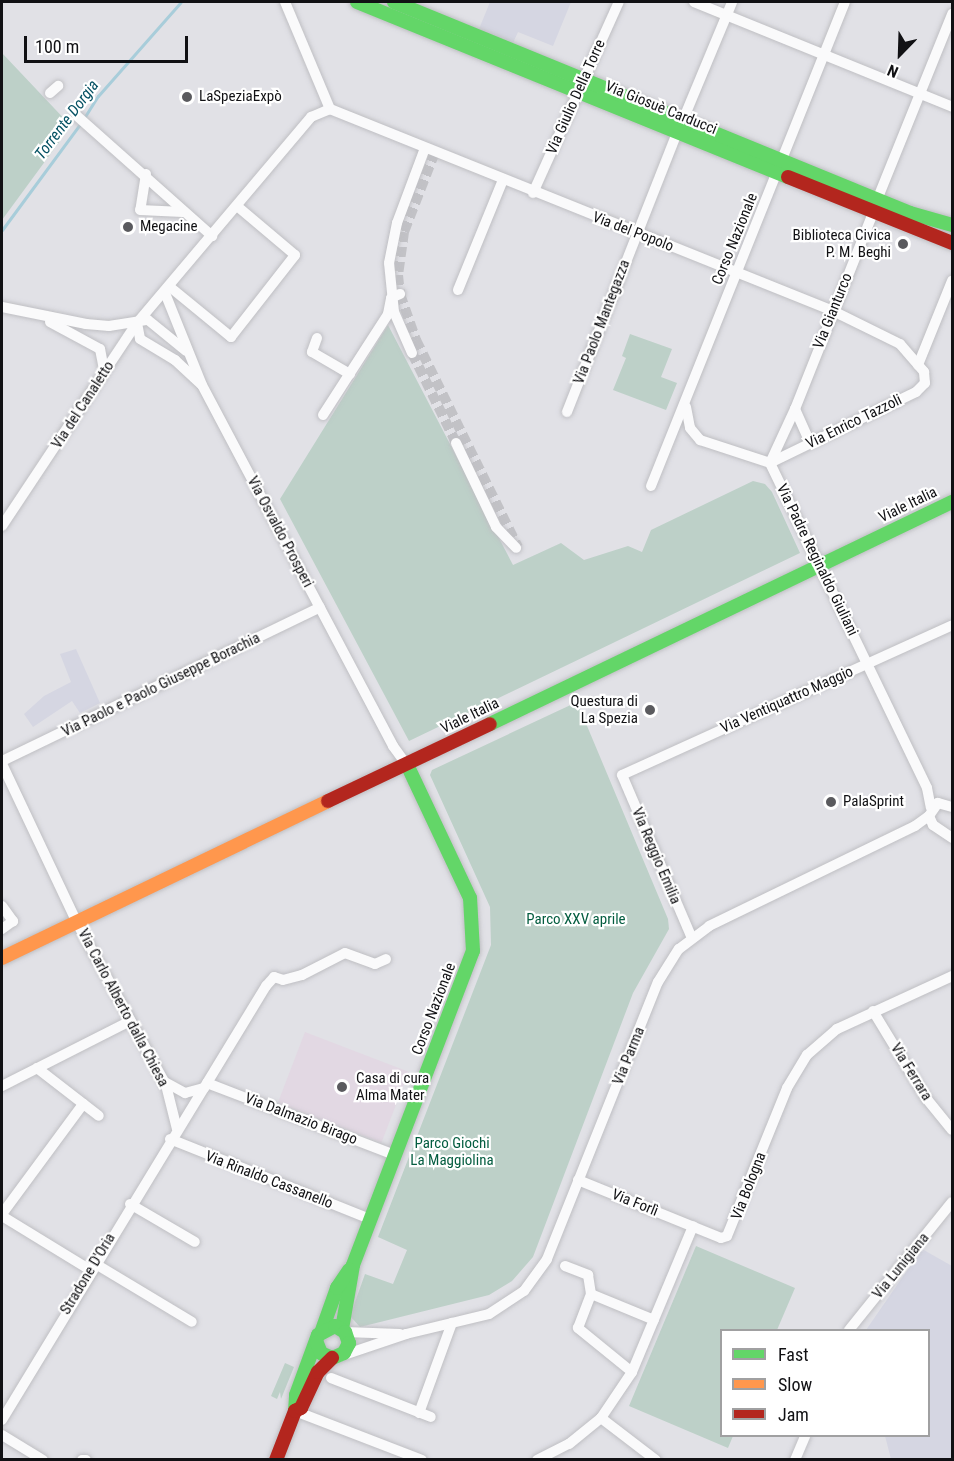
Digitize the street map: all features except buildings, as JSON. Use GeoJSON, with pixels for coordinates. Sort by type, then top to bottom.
{"type":"FeatureCollection","features":[{"type":"Feature","properties":{"kind":"main road","name":"Via Giosuè Carducci"},"geometry":{"type":"LineString","coordinates":[[357,2],[582,86],[683,120],[781,168]]}},
{"type":"Feature","properties":{"kind":"main road","name":"Via Giosuè Carducci"},"geometry":{"type":"LineString","coordinates":[[394,2],[582,86],[677,133],[781,168],[875,206],[952,243]]}},
{"type":"Feature","properties":{"kind":"main road","name":"Via Giosuè Carducci"},"geometry":{"type":"LineString","coordinates":[[875,206],[952,225]]}},
{"type":"Feature","properties":{"kind":"main road","name":"Viale Italia"},"geometry":{"type":"LineString","coordinates":[[2,958],[952,502]]}},
{"type":"Feature","properties":{"kind":"main road","name":"Corso Nazionale"},"geometry":{"type":"LineString","coordinates":[[296,1411],[301,1407],[318,1372],[347,1348],[343,1330],[353,1265],[468,971],[475,930],[470,898],[407,765]]}},
{"type":"Feature","properties":{"kind":"main road","name":"Corso Nazionale"},"geometry":{"type":"LineString","coordinates":[[276,1460],[296,1411],[296,1395],[337,1288],[353,1265]]}},
{"type":"Feature","properties":{"kind":"main road"},"geometry":{"type":"LineString","coordinates":[[335,1358],[321,1353],[319,1337],[329,1326],[343,1330]]}},
{"type":"Feature","properties":{"kind":"street"},"geometry":{"type":"LineString","coordinates":[[285,2],[330,110]]}},
{"type":"Feature","properties":{"kind":"street","name":"Via Giulio Della Torre"},"geometry":{"type":"LineString","coordinates":[[533,193],[619,2]]}},
{"type":"Feature","properties":{"kind":"street"},"geometry":{"type":"LineString","coordinates":[[694,2],[952,107]]}},
{"type":"Feature","properties":{"kind":"street"},"geometry":{"type":"LineString","coordinates":[[683,120],[732,2]]}},
{"type":"Feature","properties":{"kind":"street","name":"Corso Nazionale"},"geometry":{"type":"LineString","coordinates":[[651,486],[686,407],[845,2]]}},
{"type":"Feature","properties":{"kind":"street","name":"Via Gianturco"},"geometry":{"type":"LineString","coordinates":[[770,463],[795,409],[952,14]]}},
{"type":"Feature","properties":{"kind":"street","name":"Via del Popolo"},"geometry":{"type":"LineString","coordinates":[[330,110],[833,311],[900,344],[921,369]]}},
{"type":"Feature","properties":{"kind":"street","name":"Via del Canaletto"},"geometry":{"type":"LineString","coordinates":[[2,526],[104,370],[137,324],[311,117],[330,110]]}},
{"type":"Feature","properties":{"kind":"street"},"geometry":{"type":"LineString","coordinates":[[77,116],[86,126],[146,174],[183,212],[212,236]]}},
{"type":"Feature","properties":{"kind":"street","name":"Via Paolo Mantegazza"},"geometry":{"type":"LineString","coordinates":[[567,412],[677,133]]}},
{"type":"Feature","properties":{"kind":"street"},"geometry":{"type":"LineString","coordinates":[[412,353],[398,323],[392,244],[426,148]]}},
{"type":"Feature","properties":{"kind":"street"},"geometry":{"type":"LineString","coordinates":[[146,174],[140,210],[183,212]]}},
{"type":"Feature","properties":{"kind":"street"},"geometry":{"type":"LineString","coordinates":[[458,290],[503,180]]}},
{"type":"Feature","properties":{"kind":"street"},"geometry":{"type":"LineString","coordinates":[[167,290],[231,337],[295,255],[237,206]]}},
{"type":"Feature","properties":{"kind":"street","name":"Via Enrico Tazzoli"},"geometry":{"type":"LineString","coordinates":[[770,463],[916,392],[925,383],[921,369],[952,281]]}},
{"type":"Feature","properties":{"kind":"street"},"geometry":{"type":"LineString","coordinates":[[167,290],[189,353]]}},
{"type":"Feature","properties":{"kind":"street"},"geometry":{"type":"LineString","coordinates":[[323,415],[388,314],[396,296]]}},
{"type":"Feature","properties":{"kind":"street"},"geometry":{"type":"LineString","coordinates":[[2,307],[42,317],[109,326],[137,324],[140,339],[174,360],[202,385]]}},
{"type":"Feature","properties":{"kind":"street"},"geometry":{"type":"LineString","coordinates":[[42,317],[100,349],[104,370]]}},
{"type":"Feature","properties":{"kind":"street","name":"Via Osvaldo Prosperi"},"geometry":{"type":"LineString","coordinates":[[137,324],[148,320],[189,353],[202,385],[407,765]]}},
{"type":"Feature","properties":{"kind":"street"},"geometry":{"type":"LineString","coordinates":[[317,338],[312,352],[350,374]]}},
{"type":"Feature","properties":{"kind":"street"},"geometry":{"type":"LineString","coordinates":[[686,407],[690,428],[700,440],[770,463]]}},
{"type":"Feature","properties":{"kind":"street"},"geometry":{"type":"LineString","coordinates":[[795,409],[810,443]]}},
{"type":"Feature","properties":{"kind":"street"},"geometry":{"type":"LineString","coordinates":[[456,444],[496,527],[516,548]]}},
{"type":"Feature","properties":{"kind":"street","name":"Via Padre Reginaldo Giuliani"},"geometry":{"type":"LineString","coordinates":[[770,463],[821,565],[942,823]]}},
{"type":"Feature","properties":{"kind":"street","name":"Via Paolo e Paolo Giuseppe Borachia"},"geometry":{"type":"LineString","coordinates":[[2,763],[320,607]]}},
{"type":"Feature","properties":{"kind":"street","name":"Via Ventiquattro Maggio"},"geometry":{"type":"LineString","coordinates":[[622,775],[952,625]]}},
{"type":"Feature","properties":{"kind":"street","name":"Via Carlo Alberto dalla Chiesa"},"geometry":{"type":"LineString","coordinates":[[2,763],[77,923],[165,1082],[173,1134]]}},
{"type":"Feature","properties":{"kind":"street","name":"Via Reggio Emilia"},"geometry":{"type":"LineString","coordinates":[[622,775],[691,936]]}},
{"type":"Feature","properties":{"kind":"street","name":"Via Padre Reginaldo Giuliani"},"geometry":{"type":"LineString","coordinates":[[927,788],[950,805]]}},
{"type":"Feature","properties":{"kind":"street"},"geometry":{"type":"LineString","coordinates":[[950,805],[942,823],[952,838]]}},
{"type":"Feature","properties":{"kind":"street","name":"Via Parma"},"geometry":{"type":"LineString","coordinates":[[335,1358],[406,1334],[489,1314],[508,1304],[556,1262],[578,1180],[658,982],[691,936],[915,826],[942,823]]}},
{"type":"Feature","properties":{"kind":"street"},"geometry":{"type":"LineString","coordinates":[[2,929],[13,921],[3,909]]}},
{"type":"Feature","properties":{"kind":"street","name":"Stradone D'Oria"},"geometry":{"type":"LineString","coordinates":[[2,1420],[130,1204],[206,1086],[245,1016],[274,977],[283,980],[302,975],[345,953],[375,964],[386,959]]}},
{"type":"Feature","properties":{"kind":"street","name":"Via Bologna"},"geometry":{"type":"LineString","coordinates":[[693,1226],[721,1238],[727,1236],[796,1070],[828,1035],[874,1010],[952,976]]}},
{"type":"Feature","properties":{"kind":"street"},"geometry":{"type":"LineString","coordinates":[[874,1010],[896,996]]}},
{"type":"Feature","properties":{"kind":"street","name":"Via Ferrara"},"geometry":{"type":"LineString","coordinates":[[874,1010],[926,1098],[952,1130]]}},
{"type":"Feature","properties":{"kind":"street"},"geometry":{"type":"LineString","coordinates":[[2,1086],[130,1021]]}},
{"type":"Feature","properties":{"kind":"street"},"geometry":{"type":"LineString","coordinates":[[37,1068],[99,1116]]}},
{"type":"Feature","properties":{"kind":"street"},"geometry":{"type":"LineString","coordinates":[[165,1082],[185,1093],[206,1086]]}},
{"type":"Feature","properties":{"kind":"street","name":"Via Dalmazio Birago"},"geometry":{"type":"LineString","coordinates":[[206,1086],[395,1155]]}},
{"type":"Feature","properties":{"kind":"street"},"geometry":{"type":"LineString","coordinates":[[83,1104],[2,1215],[192,1322]]}},
{"type":"Feature","properties":{"kind":"street","name":"Via Rinaldo Cassanello"},"geometry":{"type":"LineString","coordinates":[[173,1134],[370,1219]]}},
{"type":"Feature","properties":{"kind":"street","name":"Via Forlì"},"geometry":{"type":"LineString","coordinates":[[578,1180],[693,1226]]}},
{"type":"Feature","properties":{"kind":"street","name":"Via Lunigiana"},"geometry":{"type":"LineString","coordinates":[[850,1329],[952,1202]]}},
{"type":"Feature","properties":{"kind":"street"},"geometry":{"type":"LineString","coordinates":[[130,1204],[195,1242]]}},
{"type":"Feature","properties":{"kind":"street"},"geometry":{"type":"LineString","coordinates":[[537,1460],[569,1444],[601,1418],[632,1372],[693,1226]]}},
{"type":"Feature","properties":{"kind":"street"},"geometry":{"type":"LineString","coordinates":[[556,1262],[588,1275],[591,1294],[578,1328],[632,1372]]}},
{"type":"Feature","properties":{"kind":"street"},"geometry":{"type":"LineString","coordinates":[[591,1294],[654,1320]]}},
{"type":"Feature","properties":{"kind":"street"},"geometry":{"type":"LineString","coordinates":[[419,1413],[452,1323]]}},
{"type":"Feature","properties":{"kind":"street","name":"Via Parma"},"geometry":{"type":"LineString","coordinates":[[343,1330],[406,1334]]}},
{"type":"Feature","properties":{"kind":"street"},"geometry":{"type":"LineString","coordinates":[[331,1378],[431,1417]]}},
{"type":"Feature","properties":{"kind":"street"},"geometry":{"type":"LineString","coordinates":[[296,1411],[397,1456],[422,1460]]}},
{"type":"Feature","properties":{"kind":"street"},"geometry":{"type":"LineString","coordinates":[[601,1418],[657,1460]]}},
{"type":"Feature","properties":{"kind":"street"},"geometry":{"type":"LineString","coordinates":[[2,1435],[43,1460]]}},
{"type":"Feature","properties":{"kind":"street"},"geometry":{"type":"LineString","coordinates":[[795,1460],[805,1437]]}},
{"type":"Feature","properties":{"kind":"shaded area"},"geometry":{"type":"Polygon","coordinates":[[[490,2],[571,2],[553,46],[518,32],[513,43],[479,29],[490,2]]]}},
{"type":"Feature","properties":{"kind":"shaded area"},"geometry":{"type":"Polygon","coordinates":[[[76,649],[100,703],[80,713],[72,701],[33,727],[24,714],[44,696],[71,682],[60,654],[76,649]]]}},
{"type":"Feature","properties":{"kind":"shaded area","name":"Casa di cura Alma Mater"},"geometry":{"type":"Polygon","coordinates":[[[305,1032],[409,1072],[381,1143],[278,1103],[305,1032]]]}},
{"type":"Feature","properties":{"kind":"shaded area"},"geometry":{"type":"Polygon","coordinates":[[[922,1249],[952,1266],[952,1459],[891,1459],[885,1437],[930,1437],[930,1329],[867,1329],[922,1249]]]}},
{"type":"Feature","properties":{"kind":"green space"},"geometry":{"type":"Polygon","coordinates":[[[2,53],[71,126],[2,220],[3,96],[2,53]]]}},
{"type":"Feature","properties":{"kind":"green space"},"geometry":{"type":"Polygon","coordinates":[[[388,325],[513,565],[561,543],[584,560],[628,546],[642,552],[651,530],[753,481],[765,484],[772,492],[800,553],[409,741],[280,499],[388,325]]]}},
{"type":"Feature","properties":{"kind":"green space"},"geometry":{"type":"Polygon","coordinates":[[[630,334],[672,349],[661,377],[677,383],[666,410],[613,390],[626,358],[622,356],[630,334]]]}},
{"type":"Feature","properties":{"kind":"green space","name":"Parco XXV aprile"},"geometry":{"type":"Polygon","coordinates":[[[577,702],[668,919],[669,929],[633,993],[533,1257],[512,1281],[489,1295],[360,1327],[350,1316],[365,1274],[393,1284],[407,1250],[378,1237],[491,945],[490,907],[430,775],[432,770],[577,702]]]}},
{"type":"Feature","properties":{"kind":"green space"},"geometry":{"type":"Polygon","coordinates":[[[696,1246],[795,1288],[777,1329],[720,1329],[720,1437],[733,1437],[728,1448],[629,1406],[696,1246]]]}},
{"type":"Feature","properties":{"kind":"green space"},"geometry":{"type":"Polygon","coordinates":[[[285,1363],[294,1367],[281,1399],[280,1392],[277,1399],[271,1396],[285,1363]]]}},
{"type":"Feature","properties":{"kind":"waterway","name":"Torrente Dorgia"},"geometry":{"type":"LineString","coordinates":[[84,118],[98,96],[181,2]]}},
{"type":"Feature","properties":{"kind":"waterway","name":"Torrente Dorgia"},"geometry":{"type":"LineString","coordinates":[[2,230],[81,123]]}},
{"type":"Feature","properties":{"kind":"tunnel"},"geometry":{"type":"LineString","coordinates":[[435,152],[404,232],[398,275],[400,294],[416,340],[518,547]]}},
{"type":"Feature","properties":{"kind":"tunnel"},"geometry":{"type":"LineString","coordinates":[[412,353],[456,443]]}},
{"type":"Feature","properties":{"kind":"traffic: fast"},"geometry":{"type":"LineString","coordinates":[[357,2],[788,177]]}},
{"type":"Feature","properties":{"kind":"traffic: fast"},"geometry":{"type":"LineString","coordinates":[[394,2],[910,213],[952,225]]}},
{"type":"Feature","properties":{"kind":"traffic: fast"},"geometry":{"type":"LineString","coordinates":[[490,724],[952,502]]}},
{"type":"Feature","properties":{"kind":"traffic: fast"},"geometry":{"type":"LineString","coordinates":[[342,1329],[353,1265],[473,951],[470,898],[407,765]]}},
{"type":"Feature","properties":{"kind":"traffic: fast"},"geometry":{"type":"LineString","coordinates":[[322,1330],[337,1288],[349,1270]]}},
{"type":"Feature","properties":{"kind":"traffic: fast"},"geometry":{"type":"LineString","coordinates":[[295,1411],[296,1395],[318,1335],[335,1326],[345,1332],[349,1343],[344,1353],[332,1358],[321,1353],[317,1343]]}},
{"type":"Feature","properties":{"kind":"traffic: slow"},"geometry":{"type":"LineString","coordinates":[[2,958],[328,801]]}},
{"type":"Feature","properties":{"kind":"traffic: jam"},"geometry":{"type":"LineString","coordinates":[[788,177],[952,243]]}},
{"type":"Feature","properties":{"kind":"traffic: jam"},"geometry":{"type":"LineString","coordinates":[[328,801],[490,724]]}},
{"type":"Feature","properties":{"kind":"traffic: jam"},"geometry":{"type":"LineString","coordinates":[[276,1460],[295,1411],[301,1408],[318,1372],[332,1358]]}},
{"type":"Feature","properties":{"kind":"place","name":"LaSpeziaExpò"},"geometry":{"type":"Point","coordinates":[187,97]}},
{"type":"Feature","properties":{"kind":"place","name":"Megacine"},"geometry":{"type":"Point","coordinates":[128,227]}},
{"type":"Feature","properties":{"kind":"place","name":"Biblioteca Civica P. M. Beghi"},"geometry":{"type":"Point","coordinates":[903,244]}},
{"type":"Feature","properties":{"kind":"place","name":"Questura di La Spezia"},"geometry":{"type":"Point","coordinates":[650,710]}},
{"type":"Feature","properties":{"kind":"place","name":"PalaSprint"},"geometry":{"type":"Point","coordinates":[831,802]}},
{"type":"Feature","properties":{"kind":"place","name":"Casa di cura Alma Mater"},"geometry":{"type":"Point","coordinates":[342,1087]}},
{"type":"Feature","properties":{"kind":"park label","name":"Parco Giochi La Maggiolina"},"geometry":{"type":"Point","coordinates":[452,1152]}}]}
